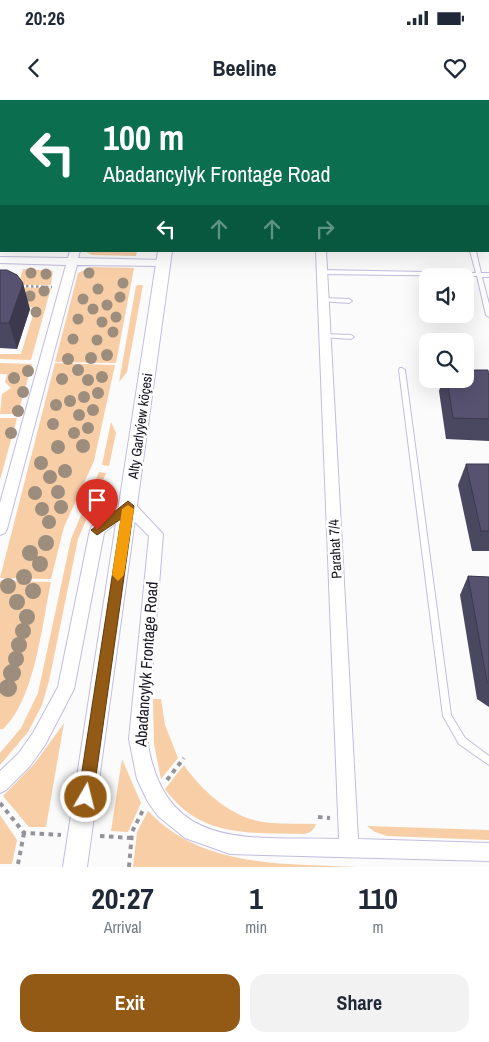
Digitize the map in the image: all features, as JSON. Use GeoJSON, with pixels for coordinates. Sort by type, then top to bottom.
{"type":"FeatureCollection","features":[{"type":"Feature","properties":{"kind":"street","name":"Parahat 7/4"},"geometry":{"type":"LineString","coordinates":[[321,252],[349,847]]}},
{"type":"Feature","properties":{"kind":"street"},"geometry":{"type":"LineString","coordinates":[[0,260],[73,256],[164,257]]}},
{"type":"Feature","properties":{"kind":"street"},"geometry":{"type":"LineString","coordinates":[[0,529],[73,256]]}},
{"type":"Feature","properties":{"kind":"street","name":"Alty Garlyýew köçesi"},"geometry":{"type":"LineString","coordinates":[[75,867],[164,257]]}},
{"type":"Feature","properties":{"kind":"street"},"geometry":{"type":"LineString","coordinates":[[0,784],[24,760],[39,740],[66,689],[97,530],[128,506]]}},
{"type":"Feature","properties":{"kind":"street","name":"Abadancylyk Frontage Road"},"geometry":{"type":"LineString","coordinates":[[128,506],[156,534],[138,739],[144,769],[154,795],[166,812],[179,824],[211,840],[230,845],[489,852]]}},
{"type":"Feature","properties":{"kind":"lane"},"geometry":{"type":"LineString","coordinates":[[472,252],[489,315]]}},
{"type":"Feature","properties":{"kind":"lane"},"geometry":{"type":"LineString","coordinates":[[322,272],[489,274]]}},
{"type":"Feature","properties":{"kind":"lane"},"geometry":{"type":"LineString","coordinates":[[323,300],[349,301]]}},
{"type":"Feature","properties":{"kind":"lane"},"geometry":{"type":"LineString","coordinates":[[324,336],[351,337]]}},
{"type":"Feature","properties":{"kind":"lane"},"geometry":{"type":"LineString","coordinates":[[402,370],[447,716],[462,741],[489,761]]}},
{"type":"Feature","properties":{"kind":"path"},"geometry":{"type":"LineString","coordinates":[[11,286],[53,287]]}},
{"type":"Feature","properties":{"kind":"path"},"geometry":{"type":"LineString","coordinates":[[162,785],[184,758]]}},
{"type":"Feature","properties":{"kind":"path"},"geometry":{"type":"LineString","coordinates":[[0,803],[24,833],[44,834]]}},
{"type":"Feature","properties":{"kind":"path"},"geometry":{"type":"LineString","coordinates":[[129,867],[132,838],[144,807]]}},
{"type":"Feature","properties":{"kind":"path"},"geometry":{"type":"LineString","coordinates":[[18,864],[24,833]]}},
{"type":"Feature","properties":{"kind":"path"},"geometry":{"type":"LineString","coordinates":[[111,837],[132,838]]}},
{"type":"Feature","properties":{"kind":"shaded area"},"geometry":{"type":"Polygon","coordinates":[[[86,252],[137,252],[136,256],[92,255],[86,252]]]}},
{"type":"Feature","properties":{"kind":"shaded area"},"geometry":{"type":"Polygon","coordinates":[[[91,267],[134,268],[116,363],[55,362],[78,273],[91,267]]]}},
{"type":"Feature","properties":{"kind":"shaded area"},"geometry":{"type":"Polygon","coordinates":[[[23,269],[53,271],[51,285],[18,285],[23,269]]]}},
{"type":"Feature","properties":{"kind":"shaded area"},"geometry":{"type":"Polygon","coordinates":[[[143,285],[127,372],[119,382],[136,286],[143,285]]]}},
{"type":"Feature","properties":{"kind":"shaded area"},"geometry":{"type":"Polygon","coordinates":[[[0,287],[51,288],[31,360],[0,359],[0,354],[21,354],[35,308],[30,307],[28,303],[0,287]]]}},
{"type":"Feature","properties":{"kind":"shaded area"},"geometry":{"type":"Polygon","coordinates":[[[0,363],[32,364],[18,414],[0,414],[2,394],[11,388],[5,382],[7,374],[0,374],[0,363]]]}},
{"type":"Feature","properties":{"kind":"shaded area"},"geometry":{"type":"Polygon","coordinates":[[[55,363],[115,365],[94,461],[64,527],[51,579],[0,578],[55,363]]]}},
{"type":"Feature","properties":{"kind":"shaded area"},"geometry":{"type":"Polygon","coordinates":[[[0,418],[17,418],[0,480],[0,418]]]}},
{"type":"Feature","properties":{"kind":"shaded area"},"geometry":{"type":"Polygon","coordinates":[[[111,422],[116,433],[109,466],[102,465],[111,422]]]}},
{"type":"Feature","properties":{"kind":"shaded area"},"geometry":{"type":"Polygon","coordinates":[[[99,472],[106,473],[78,539],[49,681],[42,705],[28,732],[0,765],[0,753],[21,728],[38,693],[71,539],[99,472]]]}},
{"type":"Feature","properties":{"kind":"shaded area"},"geometry":{"type":"Polygon","coordinates":[[[0,581],[51,582],[36,660],[30,681],[23,700],[14,716],[3,729],[0,729],[0,581]]]}},
{"type":"Feature","properties":{"kind":"shaded area"},"geometry":{"type":"Polygon","coordinates":[[[153,699],[161,699],[165,725],[178,758],[161,779],[154,744],[153,699]]]}},
{"type":"Feature","properties":{"kind":"shaded area"},"geometry":{"type":"Polygon","coordinates":[[[64,723],[46,827],[29,827],[3,796],[35,763],[64,723]]]}},
{"type":"Feature","properties":{"kind":"shaded area"},"geometry":{"type":"Polygon","coordinates":[[[122,759],[141,803],[128,832],[111,831],[122,759]]]}},
{"type":"Feature","properties":{"kind":"shaded area"},"geometry":{"type":"Polygon","coordinates":[[[184,765],[198,783],[216,800],[247,818],[265,822],[316,824],[312,831],[304,834],[246,832],[228,830],[211,825],[194,817],[179,805],[165,789],[184,765]]]}},
{"type":"Feature","properties":{"kind":"shaded area"},"geometry":{"type":"Polygon","coordinates":[[[148,811],[169,829],[192,843],[217,853],[271,863],[357,867],[133,867],[137,832],[148,811]]]}},
{"type":"Feature","properties":{"kind":"shaded area"},"geometry":{"type":"Polygon","coordinates":[[[0,815],[17,840],[12,864],[0,864],[0,815]]]}},
{"type":"Feature","properties":{"kind":"shaded area"},"geometry":{"type":"Polygon","coordinates":[[[367,826],[489,830],[489,840],[387,836],[375,832],[367,826]]]}},
{"type":"Feature","properties":{"kind":"building"},"geometry":{"type":"Polygon","coordinates":[[[0,270],[7,270],[17,275],[23,283],[9,323],[0,323],[0,270]]]}},
{"type":"Feature","properties":{"kind":"building"},"geometry":{"type":"Polygon","coordinates":[[[474,370],[488,370],[489,419],[453,418],[448,388],[474,388],[474,370]]]}},
{"type":"Feature","properties":{"kind":"building"},"geometry":{"type":"Polygon","coordinates":[[[466,464],[489,464],[489,531],[481,531],[466,464]]]}},
{"type":"Feature","properties":{"kind":"building"},"geometry":{"type":"Polygon","coordinates":[[[468,576],[489,577],[489,684],[487,682],[468,576]]]}},
{"type":"Feature","properties":{"kind":"slow traffic"},"geometry":{"type":"LineString","coordinates":[[118,575],[128,509]]}},
{"type":"Feature","properties":{"kind":"route"},"geometry":{"type":"LineString","coordinates":[[86,797],[128,506],[97,530]]}}]}
